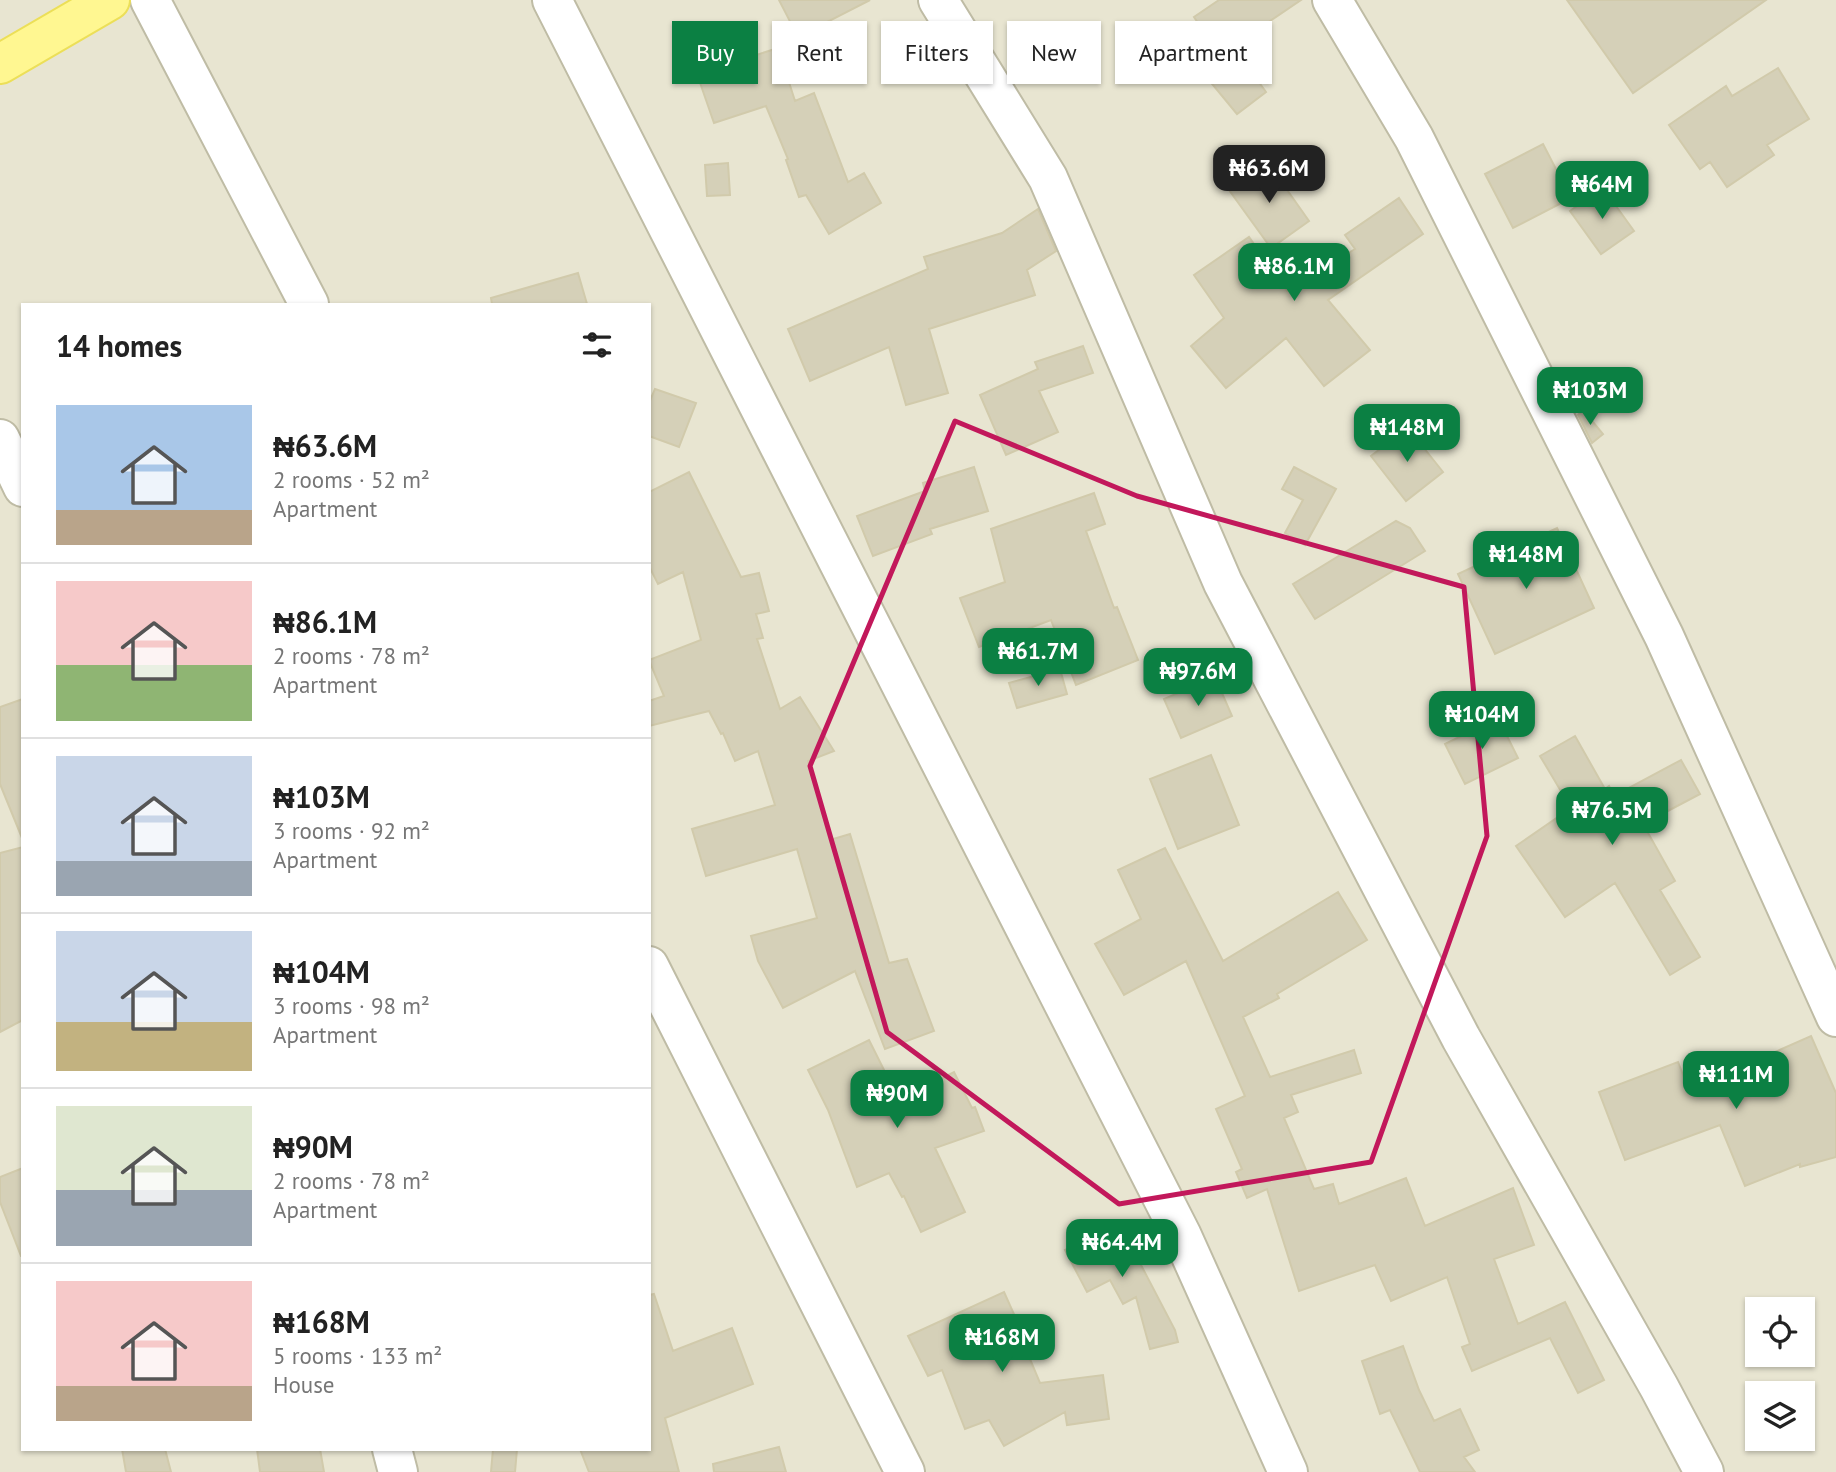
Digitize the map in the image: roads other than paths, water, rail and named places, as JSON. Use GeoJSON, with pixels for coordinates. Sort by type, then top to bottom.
{"type":"FeatureCollection","features":[{"type":"Feature","properties":{"kind":"main road"},"geometry":{"type":"LineString","coordinates":[[0,64],[110,0]]}},
{"type":"Feature","properties":{"kind":"street"},"geometry":{"type":"LineString","coordinates":[[150,0],[308,303]]}},
{"type":"Feature","properties":{"kind":"street"},"geometry":{"type":"LineString","coordinates":[[552,0],[1182,1236],[1288,1472]]}},
{"type":"Feature","properties":{"kind":"street"},"geometry":{"type":"LineString","coordinates":[[938,0],[1048,178],[1223,583],[1461,1038],[1659,1387],[1704,1472]]}},
{"type":"Feature","properties":{"kind":"street"},"geometry":{"type":"LineString","coordinates":[[1332,0],[1414,138],[1664,636],[1836,1017]]}},
{"type":"Feature","properties":{"kind":"street"},"geometry":{"type":"LineString","coordinates":[[0,439],[21,483]]}},
{"type":"Feature","properties":{"kind":"street"},"geometry":{"type":"LineString","coordinates":[[651,970],[905,1472]]}},
{"type":"Feature","properties":{"kind":"street"},"geometry":{"type":"LineString","coordinates":[[393,1451],[398,1472]]}}]}
